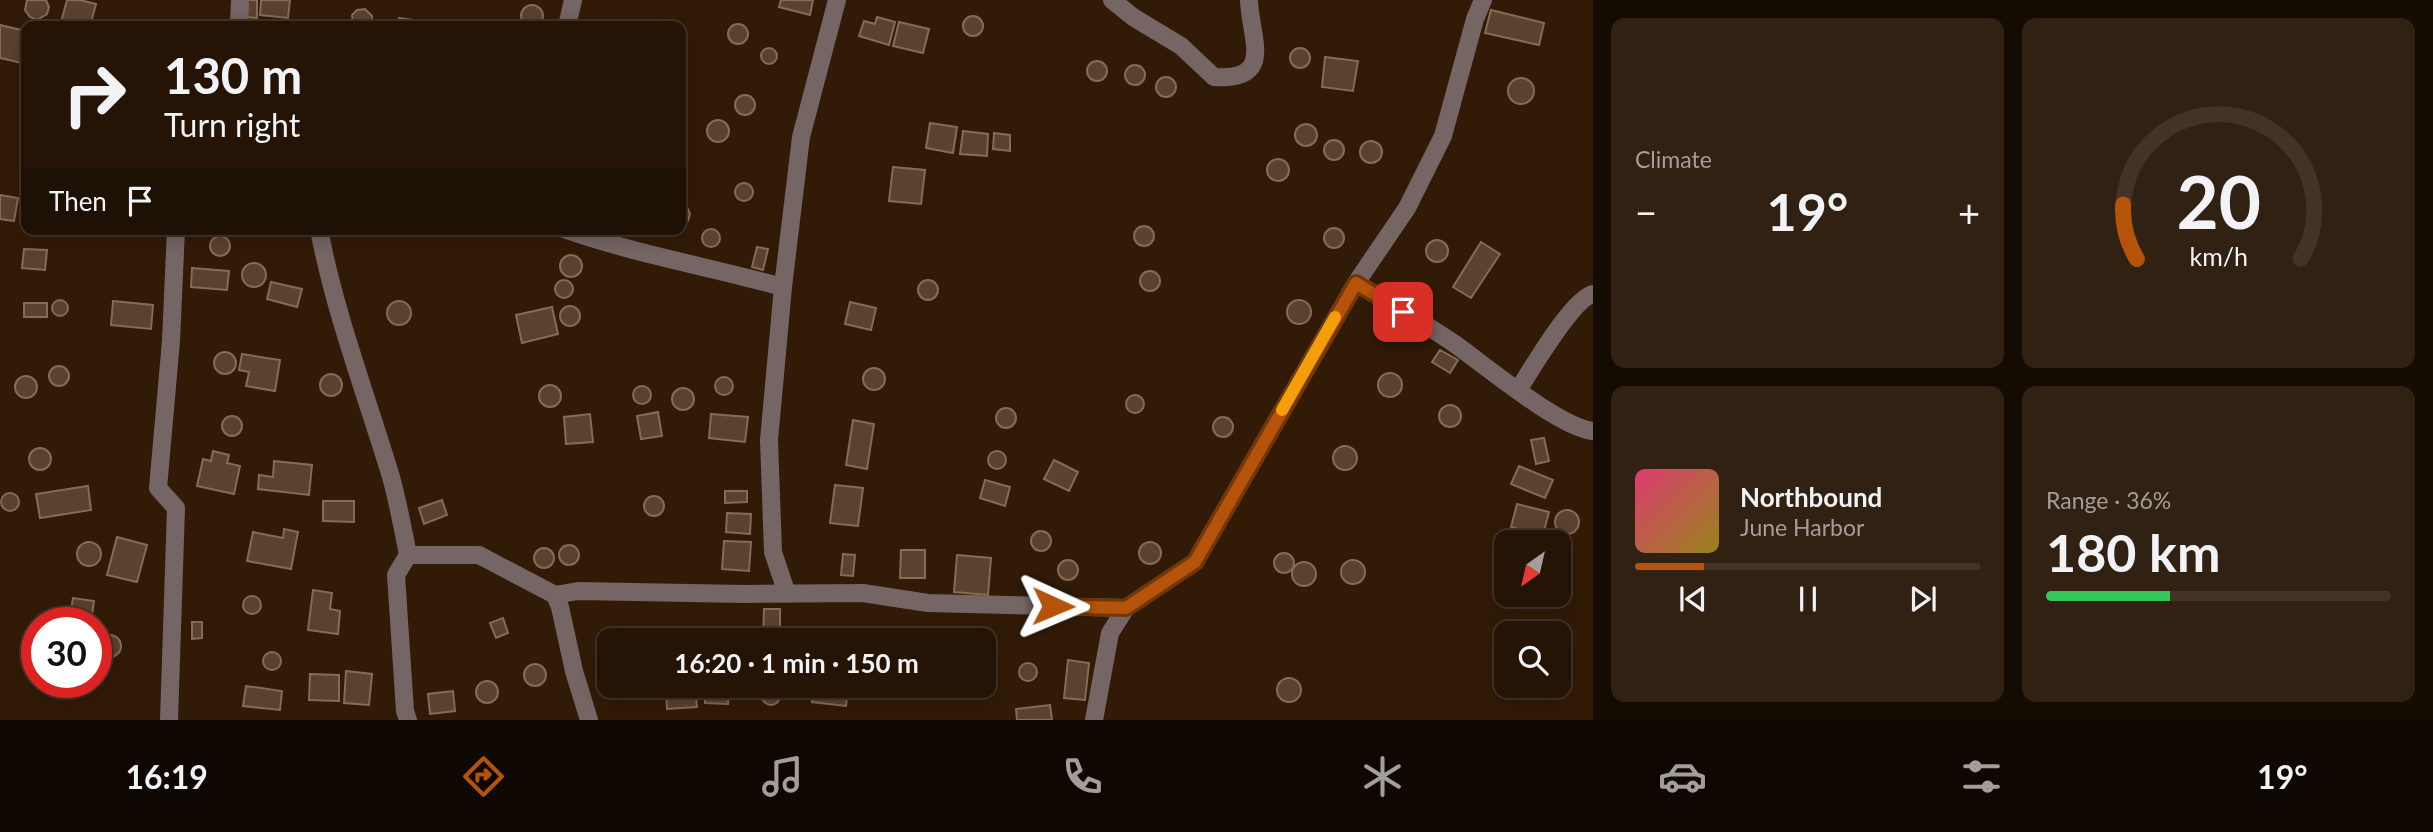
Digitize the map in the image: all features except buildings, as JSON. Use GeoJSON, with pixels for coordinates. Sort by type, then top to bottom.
{"type":"FeatureCollection","features":[{"type":"Feature","properties":{"kind":"street"},"geometry":{"type":"LineString","coordinates":[[239,21],[240,0]]}},
{"type":"Feature","properties":{"kind":"street"},"geometry":{"type":"LineString","coordinates":[[568,21],[573,0]]}},
{"type":"Feature","properties":{"kind":"street"},"geometry":{"type":"LineString","coordinates":[[788,594],[773,552],[769,440],[783,287],[801,137],[837,0]]}},
{"type":"Feature","properties":{"kind":"street"},"geometry":{"type":"LineString","coordinates":[[1112,0],[1133,17],[1181,46],[1214,77],[1231,78],[1245,75],[1254,63],[1255,32],[1245,1]]}},
{"type":"Feature","properties":{"kind":"street"},"geometry":{"type":"LineString","coordinates":[[1094,720],[1110,633],[1126,608],[1195,562],[1356,283],[1406,208],[1443,136],[1475,19],[1483,0]]}},
{"type":"Feature","properties":{"kind":"street"},"geometry":{"type":"LineString","coordinates":[[169,720],[176,508],[158,488],[171,341],[176,235]]}},
{"type":"Feature","properties":{"kind":"street"},"geometry":{"type":"LineString","coordinates":[[320,235],[355,370],[391,479],[408,555],[396,575],[405,711],[408,720]]}},
{"type":"Feature","properties":{"kind":"street"},"geometry":{"type":"LineString","coordinates":[[580,235],[599,242],[702,265],[783,287]]}},
{"type":"Feature","properties":{"kind":"street"},"geometry":{"type":"LineString","coordinates":[[1356,283],[1451,341],[1579,430],[1593,431]]}},
{"type":"Feature","properties":{"kind":"street"},"geometry":{"type":"LineString","coordinates":[[1518,390],[1564,321],[1584,296],[1593,294]]}},
{"type":"Feature","properties":{"kind":"street"},"geometry":{"type":"LineString","coordinates":[[408,555],[480,555],[555,595],[578,591],[863,593],[928,603],[1126,608]]}},
{"type":"Feature","properties":{"kind":"street"},"geometry":{"type":"LineString","coordinates":[[555,595],[589,720]]}},
{"type":"Feature","properties":{"kind":"slow traffic"},"geometry":{"type":"LineString","coordinates":[[1282,410],[1335,317]]}},
{"type":"Feature","properties":{"kind":"route"},"geometry":{"type":"LineString","coordinates":[[1053,606],[1126,608],[1195,562],[1356,283],[1403,312]]}}]}
